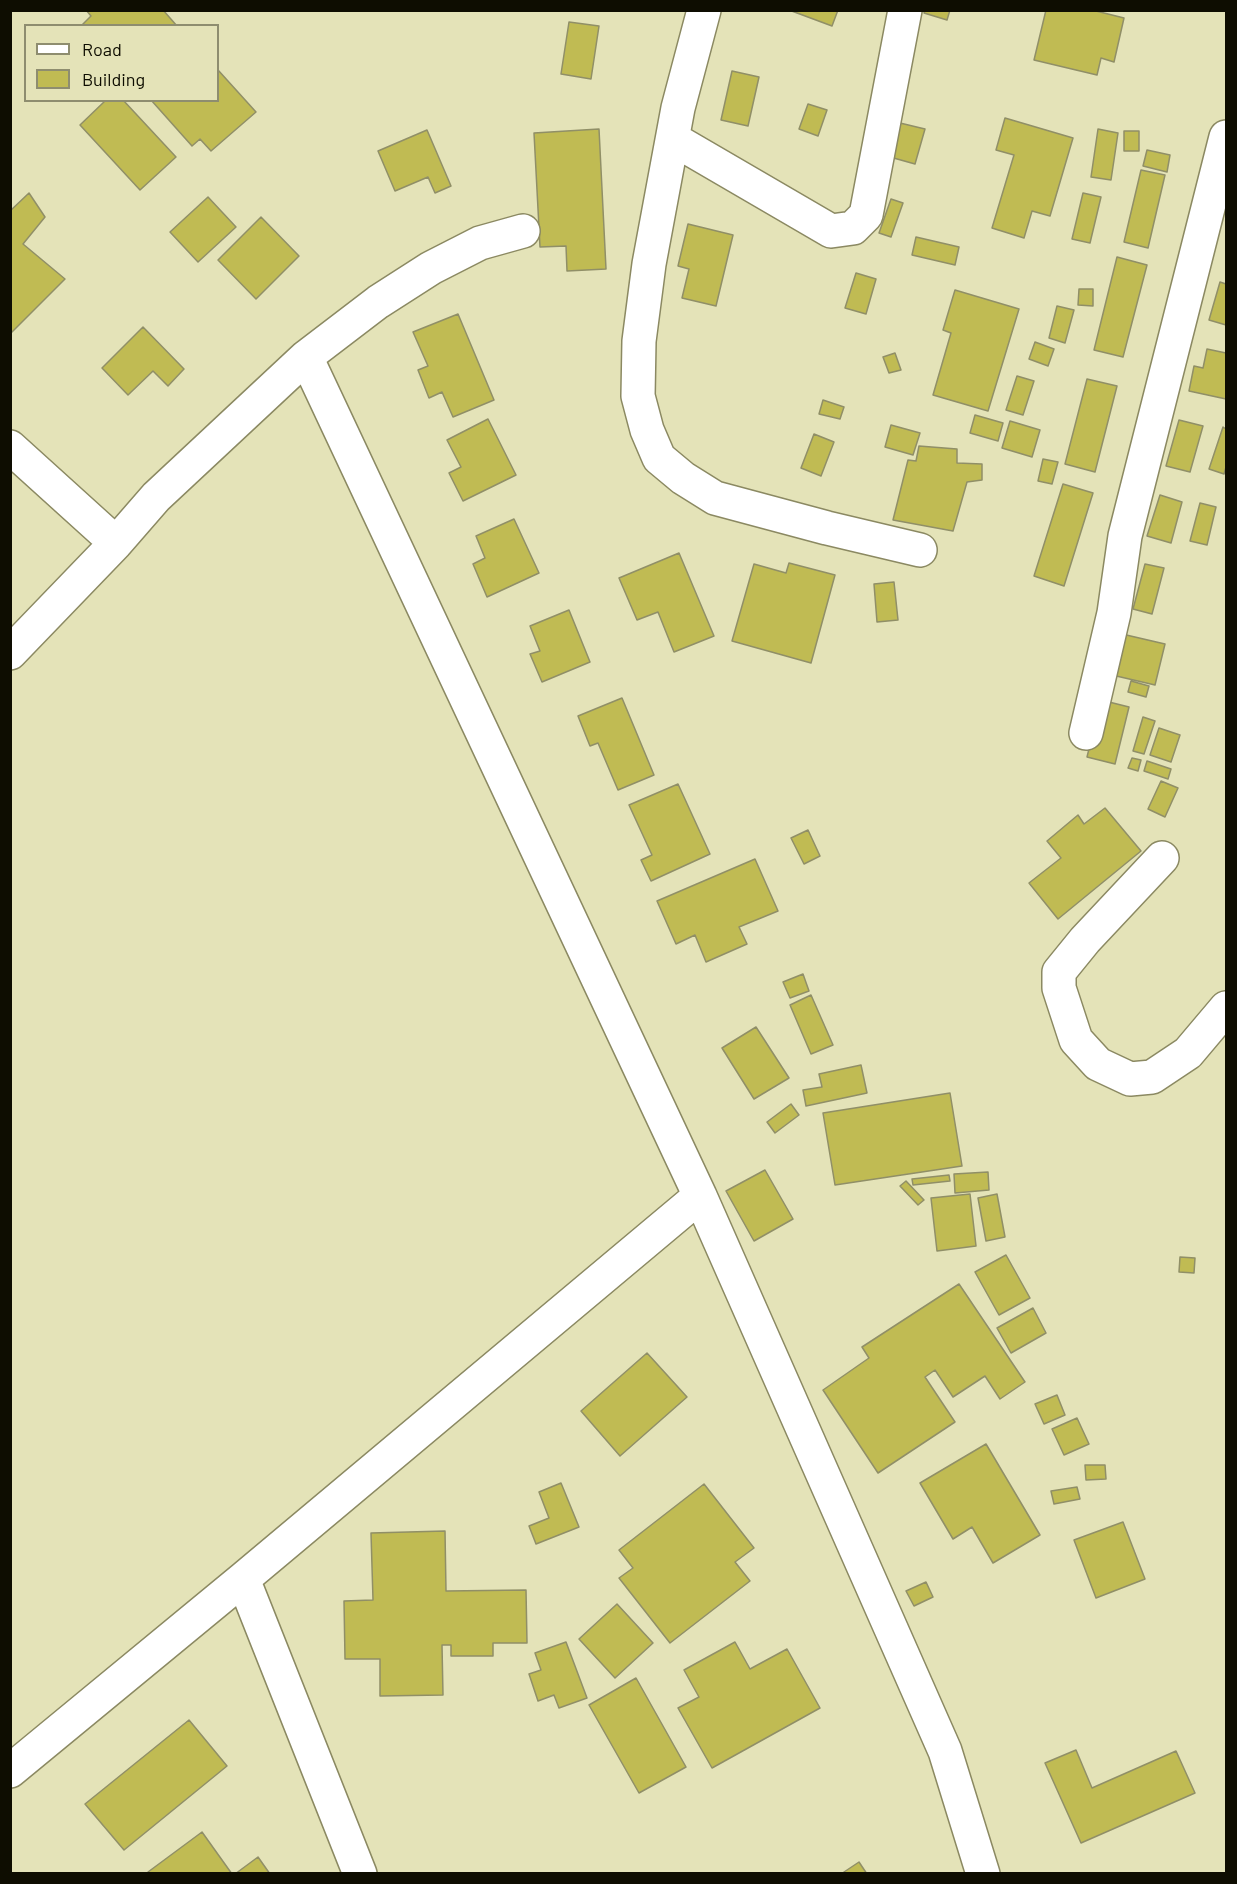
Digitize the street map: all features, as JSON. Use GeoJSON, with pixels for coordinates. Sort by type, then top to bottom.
{"type":"FeatureCollection","features":[{"type":"Feature","properties":{"kind":"street"},"geometry":{"type":"LineString","coordinates":[[704,10],[678,108],[649,264],[639,341],[638,396],[647,430],[659,458],[683,478],[715,498],[920,550]]}},
{"type":"Feature","properties":{"kind":"street"},"geometry":{"type":"LineString","coordinates":[[673,139],[831,231],[853,228],[866,215],[905,10]]}},
{"type":"Feature","properties":{"kind":"street"},"geometry":{"type":"LineString","coordinates":[[1086,733],[1114,613],[1125,536],[1227,137]]}},
{"type":"Feature","properties":{"kind":"street"},"geometry":{"type":"LineString","coordinates":[[10,653],[116,543],[156,496],[306,357],[378,302],[430,268],[480,243],[523,231]]}},
{"type":"Feature","properties":{"kind":"street"},"geometry":{"type":"LineString","coordinates":[[306,357],[700,1196],[945,1751],[983,1874]]}},
{"type":"Feature","properties":{"kind":"street"},"geometry":{"type":"LineString","coordinates":[[10,447],[116,543]]}},
{"type":"Feature","properties":{"kind":"street"},"geometry":{"type":"LineString","coordinates":[[1162,858],[1085,939],[1059,972],[1059,988],[1076,1040],[1098,1064],[1130,1079],[1152,1077],[1188,1053],[1227,1008]]}},
{"type":"Feature","properties":{"kind":"street"},"geometry":{"type":"LineString","coordinates":[[10,1771],[700,1196]]}},
{"type":"Feature","properties":{"kind":"street"},"geometry":{"type":"LineString","coordinates":[[243,1579],[360,1874]]}},
{"type":"Feature","properties":{"kind":"building"},"geometry":{"type":"Polygon","coordinates":[[[86,10],[163,10],[175,24],[83,24],[91,16],[86,10]]]}},
{"type":"Feature","properties":{"kind":"building"},"geometry":{"type":"Polygon","coordinates":[[[789,10],[838,10],[832,26],[789,10]]]}},
{"type":"Feature","properties":{"kind":"building"},"geometry":{"type":"Polygon","coordinates":[[[925,10],[950,10],[947,20],[924,13],[925,10]]]}},
{"type":"Feature","properties":{"kind":"building"},"geometry":{"type":"Polygon","coordinates":[[[1046,10],[1092,10],[1124,18],[1114,62],[1101,58],[1097,75],[1034,60],[1046,10]]]}},
{"type":"Feature","properties":{"kind":"building"},"geometry":{"type":"Polygon","coordinates":[[[569,22],[599,26],[591,79],[561,74],[569,22]]]}},
{"type":"Feature","properties":{"kind":"building"},"geometry":{"type":"Polygon","coordinates":[[[219,71],[256,112],[211,151],[200,139],[192,146],[153,102],[219,102],[219,71]]]}},
{"type":"Feature","properties":{"kind":"building"},"geometry":{"type":"Polygon","coordinates":[[[732,71],[759,77],[748,126],[721,120],[732,71]]]}},
{"type":"Feature","properties":{"kind":"building"},"geometry":{"type":"Polygon","coordinates":[[[104,102],[125,102],[176,157],[140,190],[80,125],[104,102]]]}},
{"type":"Feature","properties":{"kind":"building"},"geometry":{"type":"Polygon","coordinates":[[[808,104],[827,110],[818,136],[799,129],[808,104]]]}},
{"type":"Feature","properties":{"kind":"building"},"geometry":{"type":"Polygon","coordinates":[[[1005,118],[1073,138],[1050,216],[1032,211],[1024,238],[992,228],[1014,155],[996,150],[1005,118]]]}},
{"type":"Feature","properties":{"kind":"building"},"geometry":{"type":"Polygon","coordinates":[[[900,123],[925,129],[915,164],[890,157],[900,123]]]}},
{"type":"Feature","properties":{"kind":"building"},"geometry":{"type":"Polygon","coordinates":[[[599,129],[606,269],[567,271],[566,246],[540,247],[534,133],[599,129]]]}},
{"type":"Feature","properties":{"kind":"building"},"geometry":{"type":"Polygon","coordinates":[[[1098,129],[1118,133],[1111,180],[1091,177],[1098,129]]]}},
{"type":"Feature","properties":{"kind":"building"},"geometry":{"type":"Polygon","coordinates":[[[427,130],[451,186],[435,193],[428,177],[395,191],[378,151],[427,130]]]}},
{"type":"Feature","properties":{"kind":"building"},"geometry":{"type":"Polygon","coordinates":[[[1124,131],[1139,131],[1139,151],[1124,151],[1124,131]]]}},
{"type":"Feature","properties":{"kind":"building"},"geometry":{"type":"Polygon","coordinates":[[[1147,150],[1170,155],[1167,172],[1143,166],[1147,150]]]}},
{"type":"Feature","properties":{"kind":"building"},"geometry":{"type":"Polygon","coordinates":[[[1141,170],[1165,175],[1148,248],[1124,242],[1141,170]]]}},
{"type":"Feature","properties":{"kind":"building"},"geometry":{"type":"Polygon","coordinates":[[[29,193],[45,217],[23,244],[65,279],[10,334],[10,211],[29,193]]]}},
{"type":"Feature","properties":{"kind":"building"},"geometry":{"type":"Polygon","coordinates":[[[1083,193],[1101,197],[1090,243],[1072,239],[1083,193]]]}},
{"type":"Feature","properties":{"kind":"building"},"geometry":{"type":"Polygon","coordinates":[[[208,197],[236,227],[198,262],[170,232],[208,197]]]}},
{"type":"Feature","properties":{"kind":"building"},"geometry":{"type":"Polygon","coordinates":[[[891,199],[903,203],[891,237],[879,233],[891,199]]]}},
{"type":"Feature","properties":{"kind":"building"},"geometry":{"type":"Polygon","coordinates":[[[261,217],[299,256],[256,299],[218,260],[261,217]]]}},
{"type":"Feature","properties":{"kind":"building"},"geometry":{"type":"Polygon","coordinates":[[[688,224],[733,235],[716,306],[682,298],[689,269],[678,266],[688,224]]]}},
{"type":"Feature","properties":{"kind":"building"},"geometry":{"type":"Polygon","coordinates":[[[916,237],[959,247],[955,265],[912,255],[916,237]]]}},
{"type":"Feature","properties":{"kind":"building"},"geometry":{"type":"Polygon","coordinates":[[[1117,257],[1147,265],[1123,357],[1094,350],[1117,257]]]}},
{"type":"Feature","properties":{"kind":"building"},"geometry":{"type":"Polygon","coordinates":[[[856,273],[876,279],[866,314],[845,308],[856,273]]]}},
{"type":"Feature","properties":{"kind":"building"},"geometry":{"type":"Polygon","coordinates":[[[1220,282],[1226,284],[1226,325],[1209,320],[1220,282]]]}},
{"type":"Feature","properties":{"kind":"building"},"geometry":{"type":"Polygon","coordinates":[[[1079,289],[1093,289],[1093,306],[1078,305],[1079,289]]]}},
{"type":"Feature","properties":{"kind":"building"},"geometry":{"type":"Polygon","coordinates":[[[955,290],[1019,309],[988,411],[933,395],[951,333],[943,330],[955,290]]]}},
{"type":"Feature","properties":{"kind":"building"},"geometry":{"type":"Polygon","coordinates":[[[1057,306],[1074,310],[1065,343],[1049,338],[1057,306]]]}},
{"type":"Feature","properties":{"kind":"building"},"geometry":{"type":"Polygon","coordinates":[[[458,314],[494,400],[453,417],[442,392],[429,398],[418,370],[428,366],[413,332],[458,314]]]}},
{"type":"Feature","properties":{"kind":"building"},"geometry":{"type":"Polygon","coordinates":[[[143,327],[184,369],[168,386],[153,371],[128,395],[102,368],[143,327]]]}},
{"type":"Feature","properties":{"kind":"building"},"geometry":{"type":"Polygon","coordinates":[[[1035,342],[1054,349],[1048,366],[1029,359],[1035,342]]]}},
{"type":"Feature","properties":{"kind":"building"},"geometry":{"type":"Polygon","coordinates":[[[1207,349],[1226,353],[1226,399],[1189,391],[1194,366],[1203,368],[1207,349]]]}},
{"type":"Feature","properties":{"kind":"building"},"geometry":{"type":"Polygon","coordinates":[[[895,353],[901,370],[889,373],[883,357],[895,353]]]}},
{"type":"Feature","properties":{"kind":"building"},"geometry":{"type":"Polygon","coordinates":[[[1017,376],[1034,381],[1023,415],[1006,410],[1017,376]]]}},
{"type":"Feature","properties":{"kind":"building"},"geometry":{"type":"Polygon","coordinates":[[[1087,379],[1117,386],[1095,472],[1065,464],[1087,379]]]}},
{"type":"Feature","properties":{"kind":"building"},"geometry":{"type":"Polygon","coordinates":[[[823,400],[844,407],[840,419],[819,414],[823,400]]]}},
{"type":"Feature","properties":{"kind":"building"},"geometry":{"type":"Polygon","coordinates":[[[975,415],[1003,423],[998,441],[970,433],[975,415]]]}},
{"type":"Feature","properties":{"kind":"building"},"geometry":{"type":"Polygon","coordinates":[[[488,419],[516,475],[463,501],[449,473],[461,467],[447,440],[488,419]]]}},
{"type":"Feature","properties":{"kind":"building"},"geometry":{"type":"Polygon","coordinates":[[[1179,420],[1203,426],[1190,472],[1166,466],[1179,420]]]}},
{"type":"Feature","properties":{"kind":"building"},"geometry":{"type":"Polygon","coordinates":[[[1010,421],[1040,430],[1032,457],[1002,448],[1010,421]]]}},
{"type":"Feature","properties":{"kind":"building"},"geometry":{"type":"Polygon","coordinates":[[[891,425],[920,433],[913,455],[885,447],[891,425]]]}},
{"type":"Feature","properties":{"kind":"building"},"geometry":{"type":"Polygon","coordinates":[[[1223,427],[1226,429],[1224,474],[1209,469],[1223,427]]]}},
{"type":"Feature","properties":{"kind":"building"},"geometry":{"type":"Polygon","coordinates":[[[814,434],[834,442],[821,476],[801,468],[814,434]]]}},
{"type":"Feature","properties":{"kind":"building"},"geometry":{"type":"Polygon","coordinates":[[[919,446],[957,449],[957,463],[982,464],[982,480],[967,482],[953,531],[893,520],[908,460],[916,461],[919,446]]]}},
{"type":"Feature","properties":{"kind":"building"},"geometry":{"type":"Polygon","coordinates":[[[1043,459],[1058,462],[1052,484],[1038,481],[1043,459]]]}},
{"type":"Feature","properties":{"kind":"building"},"geometry":{"type":"Polygon","coordinates":[[[1063,484],[1093,493],[1064,586],[1034,576],[1063,484]]]}},
{"type":"Feature","properties":{"kind":"building"},"geometry":{"type":"Polygon","coordinates":[[[1160,495],[1182,502],[1171,543],[1147,536],[1160,495]]]}},
{"type":"Feature","properties":{"kind":"building"},"geometry":{"type":"Polygon","coordinates":[[[1200,503],[1216,507],[1207,545],[1190,541],[1200,503]]]}},
{"type":"Feature","properties":{"kind":"building"},"geometry":{"type":"Polygon","coordinates":[[[514,519],[539,573],[487,597],[473,564],[485,558],[476,536],[514,519]]]}},
{"type":"Feature","properties":{"kind":"building"},"geometry":{"type":"Polygon","coordinates":[[[679,553],[714,636],[674,652],[658,612],[637,620],[619,578],[679,553]]]}},
{"type":"Feature","properties":{"kind":"building"},"geometry":{"type":"Polygon","coordinates":[[[789,563],[835,575],[811,663],[732,641],[754,564],[786,573],[789,563]]]}},
{"type":"Feature","properties":{"kind":"building"},"geometry":{"type":"Polygon","coordinates":[[[1145,564],[1164,568],[1152,614],[1133,609],[1145,564]]]}},
{"type":"Feature","properties":{"kind":"building"},"geometry":{"type":"Polygon","coordinates":[[[894,582],[898,620],[877,622],[874,584],[894,582]]]}},
{"type":"Feature","properties":{"kind":"building"},"geometry":{"type":"Polygon","coordinates":[[[569,610],[590,662],[542,682],[530,654],[540,651],[530,626],[569,610]]]}},
{"type":"Feature","properties":{"kind":"building"},"geometry":{"type":"Polygon","coordinates":[[[1122,634],[1165,644],[1155,685],[1112,675],[1122,634]]]}},
{"type":"Feature","properties":{"kind":"building"},"geometry":{"type":"Polygon","coordinates":[[[1131,681],[1149,686],[1146,697],[1128,692],[1131,681]]]}},
{"type":"Feature","properties":{"kind":"building"},"geometry":{"type":"Polygon","coordinates":[[[622,698],[654,775],[618,790],[598,743],[590,746],[578,716],[622,698]]]}},
{"type":"Feature","properties":{"kind":"building"},"geometry":{"type":"Polygon","coordinates":[[[1101,700],[1129,707],[1115,764],[1087,757],[1101,700]]]}},
{"type":"Feature","properties":{"kind":"building"},"geometry":{"type":"Polygon","coordinates":[[[1143,717],[1155,721],[1144,754],[1133,751],[1143,717]]]}},
{"type":"Feature","properties":{"kind":"building"},"geometry":{"type":"Polygon","coordinates":[[[1159,728],[1180,735],[1171,762],[1150,755],[1159,728]]]}},
{"type":"Feature","properties":{"kind":"building"},"geometry":{"type":"Polygon","coordinates":[[[1132,758],[1141,760],[1138,771],[1128,768],[1132,758]]]}},
{"type":"Feature","properties":{"kind":"building"},"geometry":{"type":"Polygon","coordinates":[[[1147,761],[1171,769],[1168,779],[1144,771],[1147,761]]]}},
{"type":"Feature","properties":{"kind":"building"},"geometry":{"type":"Polygon","coordinates":[[[1161,781],[1178,788],[1165,817],[1148,809],[1161,781]]]}},
{"type":"Feature","properties":{"kind":"building"},"geometry":{"type":"Polygon","coordinates":[[[678,784],[710,854],[651,881],[641,860],[652,855],[629,805],[678,784]]]}},
{"type":"Feature","properties":{"kind":"building"},"geometry":{"type":"Polygon","coordinates":[[[1105,808],[1141,851],[1058,919],[1029,883],[1061,858],[1047,841],[1078,815],[1084,824],[1105,808]]]}},
{"type":"Feature","properties":{"kind":"building"},"geometry":{"type":"Polygon","coordinates":[[[808,830],[820,856],[804,864],[791,838],[808,830]]]}},
{"type":"Feature","properties":{"kind":"building"},"geometry":{"type":"Polygon","coordinates":[[[755,859],[778,911],[739,927],[747,944],[706,962],[695,935],[676,944],[657,901],[755,859]]]}},
{"type":"Feature","properties":{"kind":"building"},"geometry":{"type":"Polygon","coordinates":[[[803,974],[809,991],[790,998],[783,982],[803,974]]]}},
{"type":"Feature","properties":{"kind":"building"},"geometry":{"type":"Polygon","coordinates":[[[811,995],[833,1045],[811,1054],[790,1005],[811,995]]]}},
{"type":"Feature","properties":{"kind":"building"},"geometry":{"type":"Polygon","coordinates":[[[756,1027],[789,1078],[754,1099],[722,1048],[756,1027]]]}},
{"type":"Feature","properties":{"kind":"building"},"geometry":{"type":"Polygon","coordinates":[[[861,1065],[867,1093],[806,1106],[803,1090],[822,1087],[819,1074],[861,1065]]]}},
{"type":"Feature","properties":{"kind":"building"},"geometry":{"type":"Polygon","coordinates":[[[950,1093],[962,1166],[835,1185],[823,1113],[950,1093]]]}},
{"type":"Feature","properties":{"kind":"building"},"geometry":{"type":"Polygon","coordinates":[[[791,1104],[799,1115],[775,1133],[767,1122],[791,1104]]]}},
{"type":"Feature","properties":{"kind":"building"},"geometry":{"type":"Polygon","coordinates":[[[765,1170],[793,1219],[754,1241],[726,1191],[765,1170]]]}},
{"type":"Feature","properties":{"kind":"building"},"geometry":{"type":"Polygon","coordinates":[[[988,1172],[989,1190],[955,1193],[954,1174],[988,1172]]]}},
{"type":"Feature","properties":{"kind":"building"},"geometry":{"type":"Polygon","coordinates":[[[949,1175],[950,1181],[913,1185],[912,1179],[949,1175]]]}},
{"type":"Feature","properties":{"kind":"building"},"geometry":{"type":"Polygon","coordinates":[[[906,1181],[924,1200],[918,1205],[900,1186],[906,1181]]]}},
{"type":"Feature","properties":{"kind":"building"},"geometry":{"type":"Polygon","coordinates":[[[970,1194],[976,1246],[937,1251],[931,1198],[970,1194]]]}},
{"type":"Feature","properties":{"kind":"building"},"geometry":{"type":"Polygon","coordinates":[[[997,1194],[1005,1237],[986,1241],[978,1198],[997,1194]]]}},
{"type":"Feature","properties":{"kind":"building"},"geometry":{"type":"Polygon","coordinates":[[[1006,1255],[1030,1298],[999,1315],[975,1272],[1006,1255]]]}},
{"type":"Feature","properties":{"kind":"building"},"geometry":{"type":"Polygon","coordinates":[[[1180,1257],[1195,1258],[1194,1273],[1179,1272],[1180,1257]]]}},
{"type":"Feature","properties":{"kind":"building"},"geometry":{"type":"Polygon","coordinates":[[[959,1284],[1025,1382],[1000,1399],[985,1376],[953,1397],[935,1370],[925,1377],[955,1422],[878,1473],[823,1390],[869,1358],[862,1347],[959,1284]]]}},
{"type":"Feature","properties":{"kind":"building"},"geometry":{"type":"Polygon","coordinates":[[[1033,1308],[1046,1333],[1011,1353],[997,1328],[1033,1308]]]}},
{"type":"Feature","properties":{"kind":"building"},"geometry":{"type":"Polygon","coordinates":[[[647,1353],[687,1397],[620,1456],[581,1411],[647,1353]]]}},
{"type":"Feature","properties":{"kind":"building"},"geometry":{"type":"Polygon","coordinates":[[[1057,1395],[1065,1415],[1044,1424],[1035,1404],[1057,1395]]]}},
{"type":"Feature","properties":{"kind":"building"},"geometry":{"type":"Polygon","coordinates":[[[1077,1418],[1089,1444],[1064,1455],[1052,1429],[1077,1418]]]}},
{"type":"Feature","properties":{"kind":"building"},"geometry":{"type":"Polygon","coordinates":[[[986,1444],[1040,1535],[993,1563],[972,1527],[953,1539],[920,1483],[986,1444]]]}},
{"type":"Feature","properties":{"kind":"building"},"geometry":{"type":"Polygon","coordinates":[[[1085,1465],[1105,1465],[1106,1479],[1086,1480],[1085,1465]]]}},
{"type":"Feature","properties":{"kind":"building"},"geometry":{"type":"Polygon","coordinates":[[[561,1483],[579,1527],[536,1544],[529,1526],[549,1518],[539,1492],[561,1483]]]}},
{"type":"Feature","properties":{"kind":"building"},"geometry":{"type":"Polygon","coordinates":[[[704,1484],[754,1548],[735,1562],[750,1581],[670,1643],[619,1578],[633,1568],[619,1550],[704,1484]]]}},
{"type":"Feature","properties":{"kind":"building"},"geometry":{"type":"Polygon","coordinates":[[[1077,1487],[1080,1499],[1054,1504],[1051,1491],[1077,1487]]]}},
{"type":"Feature","properties":{"kind":"building"},"geometry":{"type":"Polygon","coordinates":[[[1123,1522],[1145,1579],[1096,1598],[1074,1540],[1123,1522]]]}},
{"type":"Feature","properties":{"kind":"building"},"geometry":{"type":"Polygon","coordinates":[[[445,1531],[446,1591],[526,1590],[527,1643],[493,1643],[493,1656],[451,1656],[451,1645],[442,1645],[443,1695],[380,1696],[380,1659],[345,1659],[344,1601],[373,1600],[371,1533],[445,1531]]]}},
{"type":"Feature","properties":{"kind":"building"},"geometry":{"type":"Polygon","coordinates":[[[926,1582],[933,1597],[914,1606],[906,1591],[926,1582]]]}},
{"type":"Feature","properties":{"kind":"building"},"geometry":{"type":"Polygon","coordinates":[[[617,1604],[653,1643],[615,1678],[579,1639],[617,1604]]]}},
{"type":"Feature","properties":{"kind":"building"},"geometry":{"type":"Polygon","coordinates":[[[566,1642],[587,1698],[559,1708],[554,1695],[538,1701],[529,1674],[541,1670],[535,1653],[566,1642]]]}},
{"type":"Feature","properties":{"kind":"building"},"geometry":{"type":"Polygon","coordinates":[[[735,1642],[750,1669],[787,1649],[820,1708],[712,1768],[678,1708],[699,1697],[684,1670],[735,1642]]]}},
{"type":"Feature","properties":{"kind":"building"},"geometry":{"type":"Polygon","coordinates":[[[636,1678],[686,1767],[639,1793],[589,1705],[636,1678]]]}},
{"type":"Feature","properties":{"kind":"building"},"geometry":{"type":"Polygon","coordinates":[[[189,1720],[227,1766],[124,1850],[85,1804],[189,1720]]]}},
{"type":"Feature","properties":{"kind":"building"},"geometry":{"type":"Polygon","coordinates":[[[1076,1750],[1092,1788],[1176,1751],[1195,1793],[1081,1843],[1045,1763],[1076,1750]]]}},
{"type":"Feature","properties":{"kind":"building"},"geometry":{"type":"Polygon","coordinates":[[[202,1832],[232,1874],[150,1874],[148,1872],[202,1832]]]}},
{"type":"Feature","properties":{"kind":"building"},"geometry":{"type":"Polygon","coordinates":[[[258,1857],[270,1874],[235,1874],[258,1857]]]}},
{"type":"Feature","properties":{"kind":"building"},"geometry":{"type":"Polygon","coordinates":[[[859,1862],[867,1874],[841,1874],[859,1862]]]}}]}
